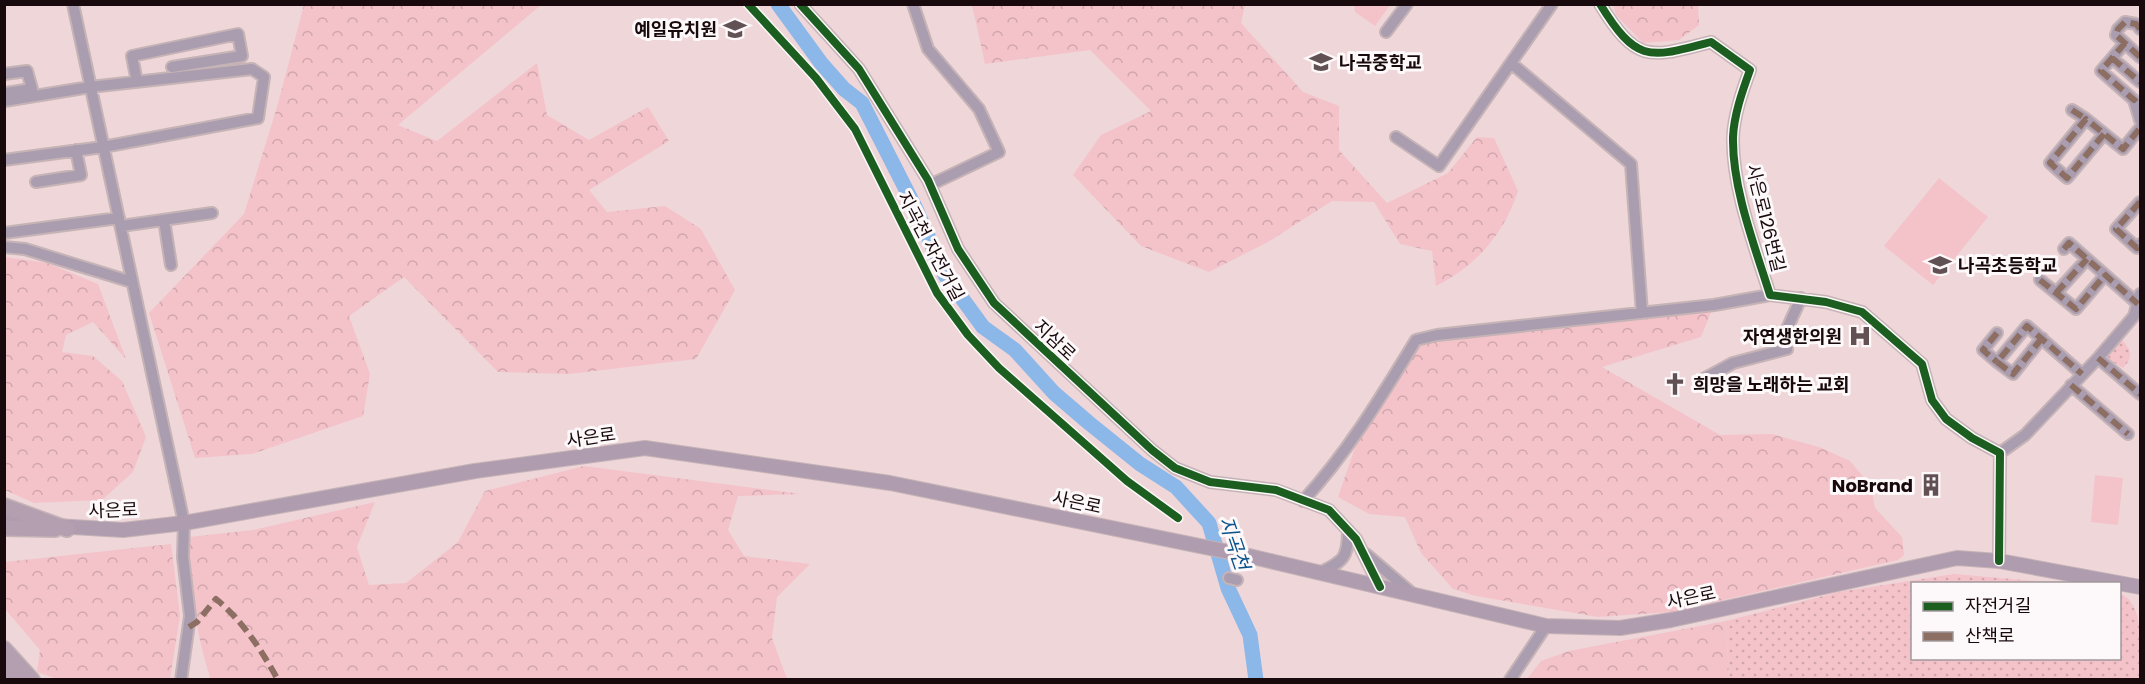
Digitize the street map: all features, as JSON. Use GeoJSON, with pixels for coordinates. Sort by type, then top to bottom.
{"type":"FeatureCollection","features":[{"type":"Feature","properties":{"kind":"highway"},"geometry":{"type":"LineString","coordinates":[[4,506],[68,529]]}},
{"type":"Feature","properties":{"kind":"highway"},"geometry":{"type":"LineString","coordinates":[[4,528],[68,529]]}},
{"type":"Feature","properties":{"kind":"highway"},"geometry":{"type":"LineString","coordinates":[[4,649],[32,680]]}},
{"type":"Feature","properties":{"kind":"highway"},"geometry":{"type":"LineString","coordinates":[[4,669],[13,680]]}},
{"type":"Feature","properties":{"kind":"main road","name":"사은로"},"geometry":{"type":"LineString","coordinates":[[4,515],[68,529],[123,530],[184,523],[475,471],[645,447],[890,483],[1249,556],[1546,626],[1620,628],[1671,620],[1957,558],[1999,561],[2113,582]]}},
{"type":"Feature","properties":{"kind":"main road","name":"사은로"},"geometry":{"type":"LineString","coordinates":[[2121,583],[2140,587]]}},
{"type":"Feature","properties":{"kind":"street"},"geometry":{"type":"LineString","coordinates":[[73,4],[184,523],[183,557],[190,616],[181,680]]}},
{"type":"Feature","properties":{"kind":"street","name":"지삼로"},"geometry":{"type":"LineString","coordinates":[[800,4],[860,69],[930,184],[958,249],[994,303],[1174,468],[1210,482],[1276,490],[1329,510],[1348,529],[1365,553],[1380,587]]}},
{"type":"Feature","properties":{"kind":"street"},"geometry":{"type":"LineString","coordinates":[[912,4],[928,49],[979,109],[999,152],[930,184]]}},
{"type":"Feature","properties":{"kind":"street"},"geometry":{"type":"LineString","coordinates":[[1386,32],[1407,4]]}},
{"type":"Feature","properties":{"kind":"street"},"geometry":{"type":"LineString","coordinates":[[1396,137],[1439,166],[1552,4]]}},
{"type":"Feature","properties":{"kind":"street","name":"사은로126번길"},"geometry":{"type":"LineString","coordinates":[[1600,4],[1613,25],[1642,52],[1663,54],[1711,42],[1750,70],[1739,102],[1733,138],[1745,214],[1770,295],[1801,298],[1863,312],[1922,364],[1932,400],[1946,419],[1972,438],[2000,453]]}},
{"type":"Feature","properties":{"kind":"street"},"geometry":{"type":"LineString","coordinates":[[2140,29],[2136,24],[2125,22],[2116,35],[2140,57]]}},
{"type":"Feature","properties":{"kind":"street"},"geometry":{"type":"LineString","coordinates":[[137,82],[132,56],[238,34],[242,56],[172,67]]}},
{"type":"Feature","properties":{"kind":"street"},"geometry":{"type":"LineString","coordinates":[[2125,43],[2101,71],[2138,97],[2140,120]]}},
{"type":"Feature","properties":{"kind":"street"},"geometry":{"type":"LineString","coordinates":[[2112,58],[2140,82]]}},
{"type":"Feature","properties":{"kind":"street"},"geometry":{"type":"LineString","coordinates":[[1511,63],[1631,164],[1642,313]]}},
{"type":"Feature","properties":{"kind":"street"},"geometry":{"type":"LineString","coordinates":[[4,160],[103,147],[258,118],[264,77],[252,69],[5,97]]}},
{"type":"Feature","properties":{"kind":"street"},"geometry":{"type":"LineString","coordinates":[[4,74],[27,71],[32,89],[5,97]]}},
{"type":"Feature","properties":{"kind":"street"},"geometry":{"type":"LineString","coordinates":[[2072,110],[2123,149],[2140,128]]}},
{"type":"Feature","properties":{"kind":"street"},"geometry":{"type":"LineString","coordinates":[[2086,119],[2050,163],[2067,178],[2104,134]]}},
{"type":"Feature","properties":{"kind":"street"},"geometry":{"type":"LineString","coordinates":[[36,182],[81,175],[76,150]]}},
{"type":"Feature","properties":{"kind":"street"},"geometry":{"type":"LineString","coordinates":[[2140,202],[2116,229],[2137,248],[2140,244]]}},
{"type":"Feature","properties":{"kind":"street"},"geometry":{"type":"LineString","coordinates":[[4,233],[164,220],[212,213]]}},
{"type":"Feature","properties":{"kind":"street"},"geometry":{"type":"LineString","coordinates":[[164,220],[171,265]]}},
{"type":"Feature","properties":{"kind":"street"},"geometry":{"type":"LineString","coordinates":[[1999,561],[2000,453],[2025,435],[2098,358],[2134,316],[2139,299],[2105,275],[2069,243],[2064,249]]}},
{"type":"Feature","properties":{"kind":"street"},"geometry":{"type":"LineString","coordinates":[[4,248],[25,249],[132,282]]}},
{"type":"Feature","properties":{"kind":"street"},"geometry":{"type":"LineString","coordinates":[[2056,292],[2087,259]]}},
{"type":"Feature","properties":{"kind":"street"},"geometry":{"type":"LineString","coordinates":[[2040,280],[2076,309],[2105,275]]}},
{"type":"Feature","properties":{"kind":"street"},"geometry":{"type":"LineString","coordinates":[[1303,501],[1331,470],[1360,430],[1416,340],[1437,334],[1714,305],[1770,295]]}},
{"type":"Feature","properties":{"kind":"street"},"geometry":{"type":"LineString","coordinates":[[1700,381],[1733,363],[1787,349],[1786,331],[1801,298]]}},
{"type":"Feature","properties":{"kind":"street"},"geometry":{"type":"LineString","coordinates":[[1997,362],[2027,326],[2082,374]]}},
{"type":"Feature","properties":{"kind":"street"},"geometry":{"type":"LineString","coordinates":[[1997,333],[1983,350],[2013,374],[2042,338]]}},
{"type":"Feature","properties":{"kind":"street"},"geometry":{"type":"LineString","coordinates":[[2098,358],[2139,390]]}},
{"type":"Feature","properties":{"kind":"street"},"geometry":{"type":"LineString","coordinates":[[2071,385],[2128,434]]}},
{"type":"Feature","properties":{"kind":"street"},"geometry":{"type":"LineString","coordinates":[[1319,573],[1343,560],[1348,545],[1348,529]]}},
{"type":"Feature","properties":{"kind":"street"},"geometry":{"type":"LineString","coordinates":[[1365,553],[1414,594]]}},
{"type":"Feature","properties":{"kind":"street"},"geometry":{"type":"LineString","coordinates":[[1510,680],[1546,626]]}},
{"type":"Feature","properties":{"kind":"green space"},"geometry":{"type":"Polygon","coordinates":[[[1354,4],[1390,5],[1375,26],[1355,12],[1354,4]]]}},
{"type":"Feature","properties":{"kind":"green space"},"geometry":{"type":"Polygon","coordinates":[[[304,5],[541,5],[398,125],[437,141],[537,63],[547,115],[589,140],[648,107],[669,141],[589,190],[607,212],[665,206],[701,229],[735,290],[696,359],[569,374],[498,372],[404,277],[349,316],[370,374],[363,416],[252,454],[195,458],[149,313],[244,214],[277,107],[304,5]]]}},
{"type":"Feature","properties":{"kind":"green space"},"geometry":{"type":"Polygon","coordinates":[[[972,5],[1245,5],[1241,23],[1303,92],[1339,106],[1339,150],[1387,203],[1448,173],[1477,137],[1494,138],[1518,191],[1505,221],[1487,247],[1464,269],[1436,286],[1432,251],[1400,244],[1374,202],[1332,201],[1268,242],[1209,272],[1141,246],[1073,175],[1101,135],[1151,111],[1090,50],[985,64],[972,5]]]}},
{"type":"Feature","properties":{"kind":"green space"},"geometry":{"type":"Polygon","coordinates":[[[1613,5],[1698,5],[1699,25],[1679,40],[1643,43],[1616,15],[1613,5]]]}},
{"type":"Feature","properties":{"kind":"green space"},"geometry":{"type":"Polygon","coordinates":[[[1939,178],[1988,217],[1933,285],[1884,246],[1939,178]]]}},
{"type":"Feature","properties":{"kind":"green space"},"geometry":{"type":"Polygon","coordinates":[[[5,257],[47,263],[98,284],[126,359],[93,322],[66,335],[62,352],[93,356],[122,381],[146,437],[133,472],[102,500],[34,503],[5,490],[5,257]]]}},
{"type":"Feature","properties":{"kind":"green space"},"geometry":{"type":"Polygon","coordinates":[[[1714,305],[1701,337],[1602,367],[1720,435],[1772,434],[1819,447],[1850,461],[1871,486],[1875,508],[1902,537],[1904,555],[1898,560],[1671,612],[1598,617],[1476,596],[1453,589],[1421,553],[1405,517],[1369,514],[1338,497],[1361,430],[1416,340],[1714,305]]]}},
{"type":"Feature","properties":{"kind":"green space"},"geometry":{"type":"Polygon","coordinates":[[[2122,340],[2130,354],[2123,368],[2107,358],[2122,340]]]}},
{"type":"Feature","properties":{"kind":"green space"},"geometry":{"type":"Polygon","coordinates":[[[584,466],[801,494],[738,496],[728,530],[744,556],[810,564],[777,597],[772,638],[787,679],[211,680],[201,646],[194,609],[189,537],[253,530],[375,502],[357,547],[369,585],[406,583],[458,542],[485,491],[584,466]]]}},
{"type":"Feature","properties":{"kind":"green space"},"geometry":{"type":"Polygon","coordinates":[[[2095,475],[2123,478],[2118,525],[2091,522],[2095,475]]]}},
{"type":"Feature","properties":{"kind":"green space"},"geometry":{"type":"Polygon","coordinates":[[[171,544],[180,616],[170,679],[57,679],[37,672],[40,650],[5,609],[5,562],[171,544]]]}},
{"type":"Feature","properties":{"kind":"green space"},"geometry":{"type":"Polygon","coordinates":[[[1954,574],[2046,582],[1911,582],[1911,660],[2121,660],[2121,595],[2134,607],[2138,618],[2141,643],[2140,679],[1729,679],[1726,621],[1839,592],[1954,574]]]}},
{"type":"Feature","properties":{"kind":"green space"},"geometry":{"type":"Polygon","coordinates":[[[1726,621],[1729,679],[1527,679],[1541,661],[1569,651],[1726,621]]]}},
{"type":"Feature","properties":{"kind":"waterway","name":"지곡천"},"geometry":{"type":"LineString","coordinates":[[778,4],[821,63],[844,89],[862,103],[916,209],[945,275],[983,327],[1015,350],[1054,393],[1089,423],[1140,464],[1176,487],[1209,523],[1228,588],[1250,635],[1256,680]]}},
{"type":"Feature","properties":{"kind":"marked path"},"geometry":{"type":"LineString","coordinates":[[2140,29],[2136,24],[2125,22],[2116,35],[2140,57]]}},
{"type":"Feature","properties":{"kind":"marked path"},"geometry":{"type":"LineString","coordinates":[[2125,43],[2101,71],[2134,100],[2140,93]]}},
{"type":"Feature","properties":{"kind":"marked path"},"geometry":{"type":"LineString","coordinates":[[2112,58],[2140,82]]}},
{"type":"Feature","properties":{"kind":"marked path"},"geometry":{"type":"LineString","coordinates":[[2072,110],[2086,119]]}},
{"type":"Feature","properties":{"kind":"marked path"},"geometry":{"type":"LineString","coordinates":[[2104,134],[2067,178],[2050,163],[2086,119],[2123,149],[2140,128]]}},
{"type":"Feature","properties":{"kind":"marked path"},"geometry":{"type":"LineString","coordinates":[[2140,202],[2116,229],[2137,248],[2140,244]]}},
{"type":"Feature","properties":{"kind":"marked path"},"geometry":{"type":"LineString","coordinates":[[2064,249],[2069,243],[2138,304]]}},
{"type":"Feature","properties":{"kind":"marked path"},"geometry":{"type":"LineString","coordinates":[[2056,293],[2087,259]]}},
{"type":"Feature","properties":{"kind":"marked path"},"geometry":{"type":"LineString","coordinates":[[2040,280],[2076,309],[2105,275]]}},
{"type":"Feature","properties":{"kind":"marked path"},"geometry":{"type":"LineString","coordinates":[[2042,338],[2013,374],[1997,362],[2027,326],[2082,374]]}},
{"type":"Feature","properties":{"kind":"marked path"},"geometry":{"type":"LineString","coordinates":[[1997,333],[1983,350],[1997,362]]}},
{"type":"Feature","properties":{"kind":"marked path"},"geometry":{"type":"LineString","coordinates":[[2098,358],[2140,394]]}},
{"type":"Feature","properties":{"kind":"marked path"},"geometry":{"type":"LineString","coordinates":[[2071,385],[2128,434]]}},
{"type":"Feature","properties":{"kind":"marked path"},"geometry":{"type":"LineString","coordinates":[[189,627],[197,622],[216,599],[251,636],[278,680]]}},
{"type":"Feature","properties":{"kind":"cycle path","name":"지곡천 자전거길"},"geometry":{"type":"LineString","coordinates":[[748,4],[816,78],[855,129],[937,293],[968,335],[999,368],[1127,481],[1178,518]]}},
{"type":"Feature","properties":{"kind":"cycle path","name":"지곡천 자전거길"},"geometry":{"type":"LineString","coordinates":[[800,4],[859,69],[928,180],[958,249],[994,303],[1152,450],[1175,468],[1210,482],[1276,490],[1329,510],[1356,539],[1380,587]]}},
{"type":"Feature","properties":{"kind":"cycle path"},"geometry":{"type":"LineString","coordinates":[[1600,4],[1624,38],[1635,47],[1658,53],[1711,42],[1750,70],[1735,120],[1734,156],[1745,217],[1770,295],[1826,302],[1862,312],[1922,364],[1932,400],[1946,419],[1972,438],[2000,453],[1999,561]]}},
{"type":"Feature","properties":{"kind":"place","name":"예일유치원"},"geometry":{"type":"Point","coordinates":[735,29]}},
{"type":"Feature","properties":{"kind":"place","name":"나곡중학교"},"geometry":{"type":"Point","coordinates":[1321,62]}},
{"type":"Feature","properties":{"kind":"place","name":"나곡초등학교"},"geometry":{"type":"Point","coordinates":[1940,265]}},
{"type":"Feature","properties":{"kind":"place","name":"자연생한의원"},"geometry":{"type":"Point","coordinates":[1860,336]}},
{"type":"Feature","properties":{"kind":"place","name":"희망을 노래하는 교회"},"geometry":{"type":"Point","coordinates":[1675,384]}},
{"type":"Feature","properties":{"kind":"place","name":"NoBrand"},"geometry":{"type":"Point","coordinates":[1931,485]}}]}
